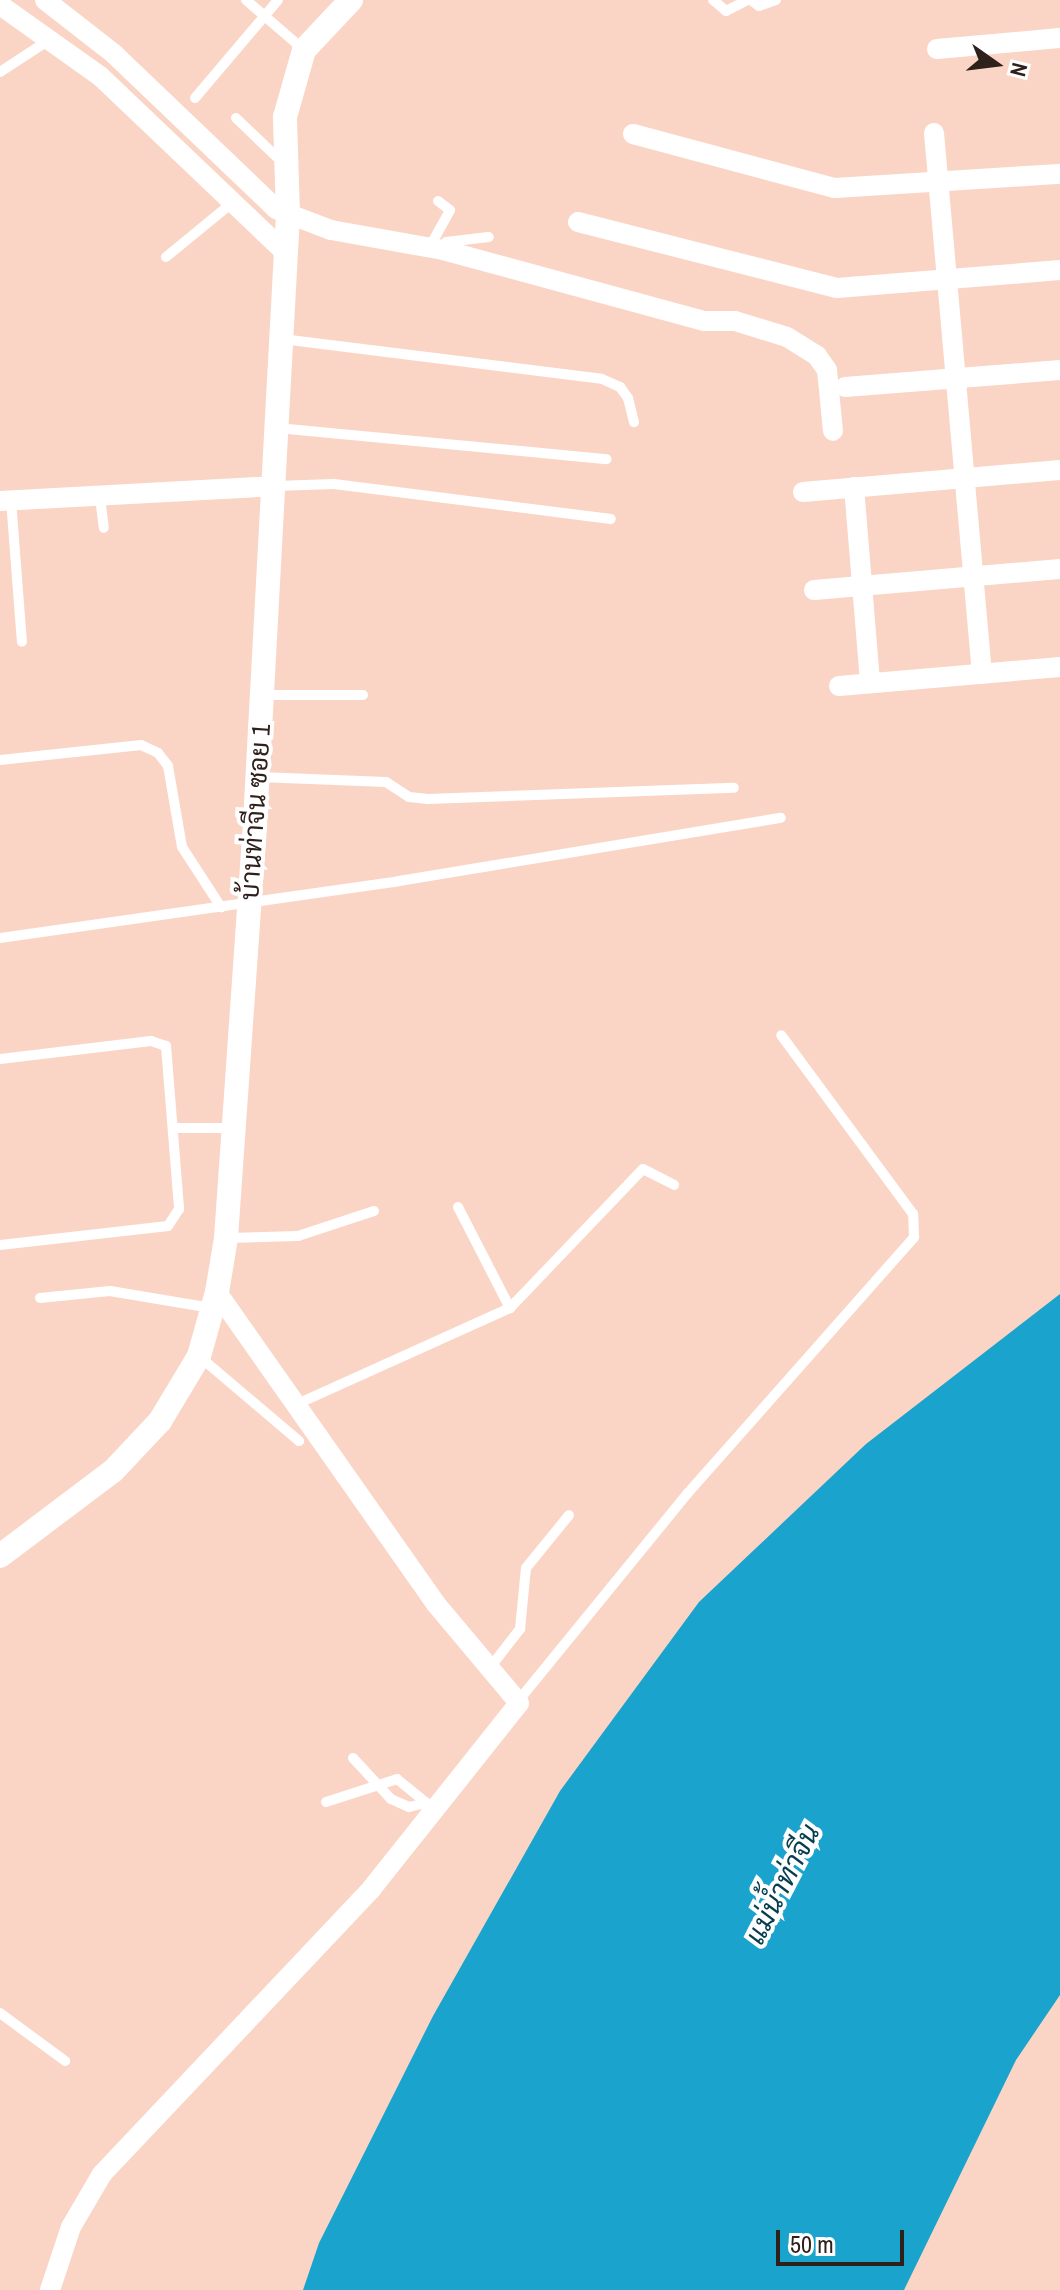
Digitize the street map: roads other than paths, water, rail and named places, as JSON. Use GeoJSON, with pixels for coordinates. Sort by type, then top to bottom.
{"type":"FeatureCollection","features":[{"type":"Feature","properties":{"kind":"street"},"geometry":{"type":"LineString","coordinates":[[45,0],[114,54],[264,200],[288,214],[362,237],[512,268],[705,321],[735,321],[787,337],[817,356],[827,370],[833,431]]}},
{"type":"Feature","properties":{"kind":"street","name":"บ้านท่าจีน ซอย 1"},"geometry":{"type":"LineString","coordinates":[[0,1556],[113,1471],[160,1421],[199,1356],[215,1300],[226,1238],[250,904],[288,214],[285,117],[304,50],[351,0]]}},
{"type":"Feature","properties":{"kind":"street"},"geometry":{"type":"LineString","coordinates":[[0,5],[100,76],[286,250]]}},
{"type":"Feature","properties":{"kind":"street"},"geometry":{"type":"LineString","coordinates":[[937,49],[1060,38]]}},
{"type":"Feature","properties":{"kind":"street"},"geometry":{"type":"LineString","coordinates":[[934,133],[982,674]]}},
{"type":"Feature","properties":{"kind":"street"},"geometry":{"type":"LineString","coordinates":[[633,134],[835,188],[1060,174]]}},
{"type":"Feature","properties":{"kind":"street"},"geometry":{"type":"LineString","coordinates":[[578,222],[837,288],[1060,270]]}},
{"type":"Feature","properties":{"kind":"street"},"geometry":{"type":"LineString","coordinates":[[845,387],[1060,370]]}},
{"type":"Feature","properties":{"kind":"street"},"geometry":{"type":"LineString","coordinates":[[803,492],[1060,470]]}},
{"type":"Feature","properties":{"kind":"street"},"geometry":{"type":"LineString","coordinates":[[6,501],[274,486]]}},
{"type":"Feature","properties":{"kind":"street"},"geometry":{"type":"LineString","coordinates":[[854,487],[870,683]]}},
{"type":"Feature","properties":{"kind":"street"},"geometry":{"type":"LineString","coordinates":[[814,590],[1060,569]]}},
{"type":"Feature","properties":{"kind":"street"},"geometry":{"type":"LineString","coordinates":[[839,686],[1060,667]]}},
{"type":"Feature","properties":{"kind":"street"},"geometry":{"type":"LineString","coordinates":[[50,2290],[71,2227],[102,2174],[362,1899],[431,1807],[519,1700],[492,1665],[436,1604],[295,1405],[215,1300]]}},
{"type":"Feature","properties":{"kind":"lane"},"geometry":{"type":"LineString","coordinates":[[246,0],[304,50]]}},
{"type":"Feature","properties":{"kind":"lane"},"geometry":{"type":"LineString","coordinates":[[195,98],[278,0]]}},
{"type":"Feature","properties":{"kind":"lane"},"geometry":{"type":"LineString","coordinates":[[713,0],[726,11],[749,0],[759,6],[776,0]]}},
{"type":"Feature","properties":{"kind":"lane"},"geometry":{"type":"LineString","coordinates":[[0,72],[49,40]]}},
{"type":"Feature","properties":{"kind":"lane"},"geometry":{"type":"LineString","coordinates":[[236,118],[287,167]]}},
{"type":"Feature","properties":{"kind":"lane"},"geometry":{"type":"LineString","coordinates":[[433,241],[450,210],[438,201]]}},
{"type":"Feature","properties":{"kind":"lane"},"geometry":{"type":"LineString","coordinates":[[166,257],[233,202]]}},
{"type":"Feature","properties":{"kind":"lane"},"geometry":{"type":"LineString","coordinates":[[288,214],[433,241],[472,243],[489,237]]}},
{"type":"Feature","properties":{"kind":"lane"},"geometry":{"type":"LineString","coordinates":[[282,339],[602,379],[620,387],[628,398],[634,422]]}},
{"type":"Feature","properties":{"kind":"lane"},"geometry":{"type":"LineString","coordinates":[[277,428],[607,459]]}},
{"type":"Feature","properties":{"kind":"lane"},"geometry":{"type":"LineString","coordinates":[[274,486],[334,484],[611,519]]}},
{"type":"Feature","properties":{"kind":"lane"},"geometry":{"type":"LineString","coordinates":[[100,497],[104,528]]}},
{"type":"Feature","properties":{"kind":"lane"},"geometry":{"type":"LineString","coordinates":[[6,501],[22,642]]}},
{"type":"Feature","properties":{"kind":"lane"},"geometry":{"type":"LineString","coordinates":[[262,695],[363,695]]}},
{"type":"Feature","properties":{"kind":"lane"},"geometry":{"type":"LineString","coordinates":[[0,760],[141,745],[158,753],[168,766],[182,847],[221,907]]}},
{"type":"Feature","properties":{"kind":"lane"},"geometry":{"type":"LineString","coordinates":[[257,777],[386,782],[409,797],[428,799],[734,788]]}},
{"type":"Feature","properties":{"kind":"lane"},"geometry":{"type":"LineString","coordinates":[[0,938],[250,904],[781,818]]}},
{"type":"Feature","properties":{"kind":"lane"},"geometry":{"type":"LineString","coordinates":[[519,1700],[687,1494],[914,1237],[913,1214],[781,1035]]}},
{"type":"Feature","properties":{"kind":"lane"},"geometry":{"type":"LineString","coordinates":[[0,1059],[161,1042],[167,1047],[179,1209],[168,1226],[0,1245]]}},
{"type":"Feature","properties":{"kind":"lane"},"geometry":{"type":"LineString","coordinates":[[173,1128],[234,1128]]}},
{"type":"Feature","properties":{"kind":"lane"},"geometry":{"type":"LineString","coordinates":[[295,1405],[510,1308],[638,1173],[652,1171],[674,1185]]}},
{"type":"Feature","properties":{"kind":"lane"},"geometry":{"type":"LineString","coordinates":[[458,1207],[510,1308]]}},
{"type":"Feature","properties":{"kind":"lane"},"geometry":{"type":"LineString","coordinates":[[226,1238],[298,1236],[374,1211]]}},
{"type":"Feature","properties":{"kind":"lane"},"geometry":{"type":"LineString","coordinates":[[40,1298],[110,1291],[215,1300]]}},
{"type":"Feature","properties":{"kind":"lane"},"geometry":{"type":"LineString","coordinates":[[199,1356],[299,1441]]}},
{"type":"Feature","properties":{"kind":"lane"},"geometry":{"type":"LineString","coordinates":[[492,1665],[520,1629],[526,1568],[569,1515]]}},
{"type":"Feature","properties":{"kind":"lane"},"geometry":{"type":"LineString","coordinates":[[353,1758],[375,1785],[402,1804],[431,1807]]}},
{"type":"Feature","properties":{"kind":"lane"},"geometry":{"type":"LineString","coordinates":[[326,1802],[375,1785],[403,1780],[431,1807]]}},
{"type":"Feature","properties":{"kind":"lane"},"geometry":{"type":"LineString","coordinates":[[0,2013],[65,2061]]}},
{"type":"Feature","properties":{"kind":"water","name":"แม่น้ำท่าจีน"},"geometry":{"type":"Polygon","coordinates":[[[1060,1294],[1060,1995],[1016,2060],[904,2290],[303,2290],[319,2243],[433,2016],[560,1791],[699,1602],[866,1444],[1060,1294]]]}}]}
